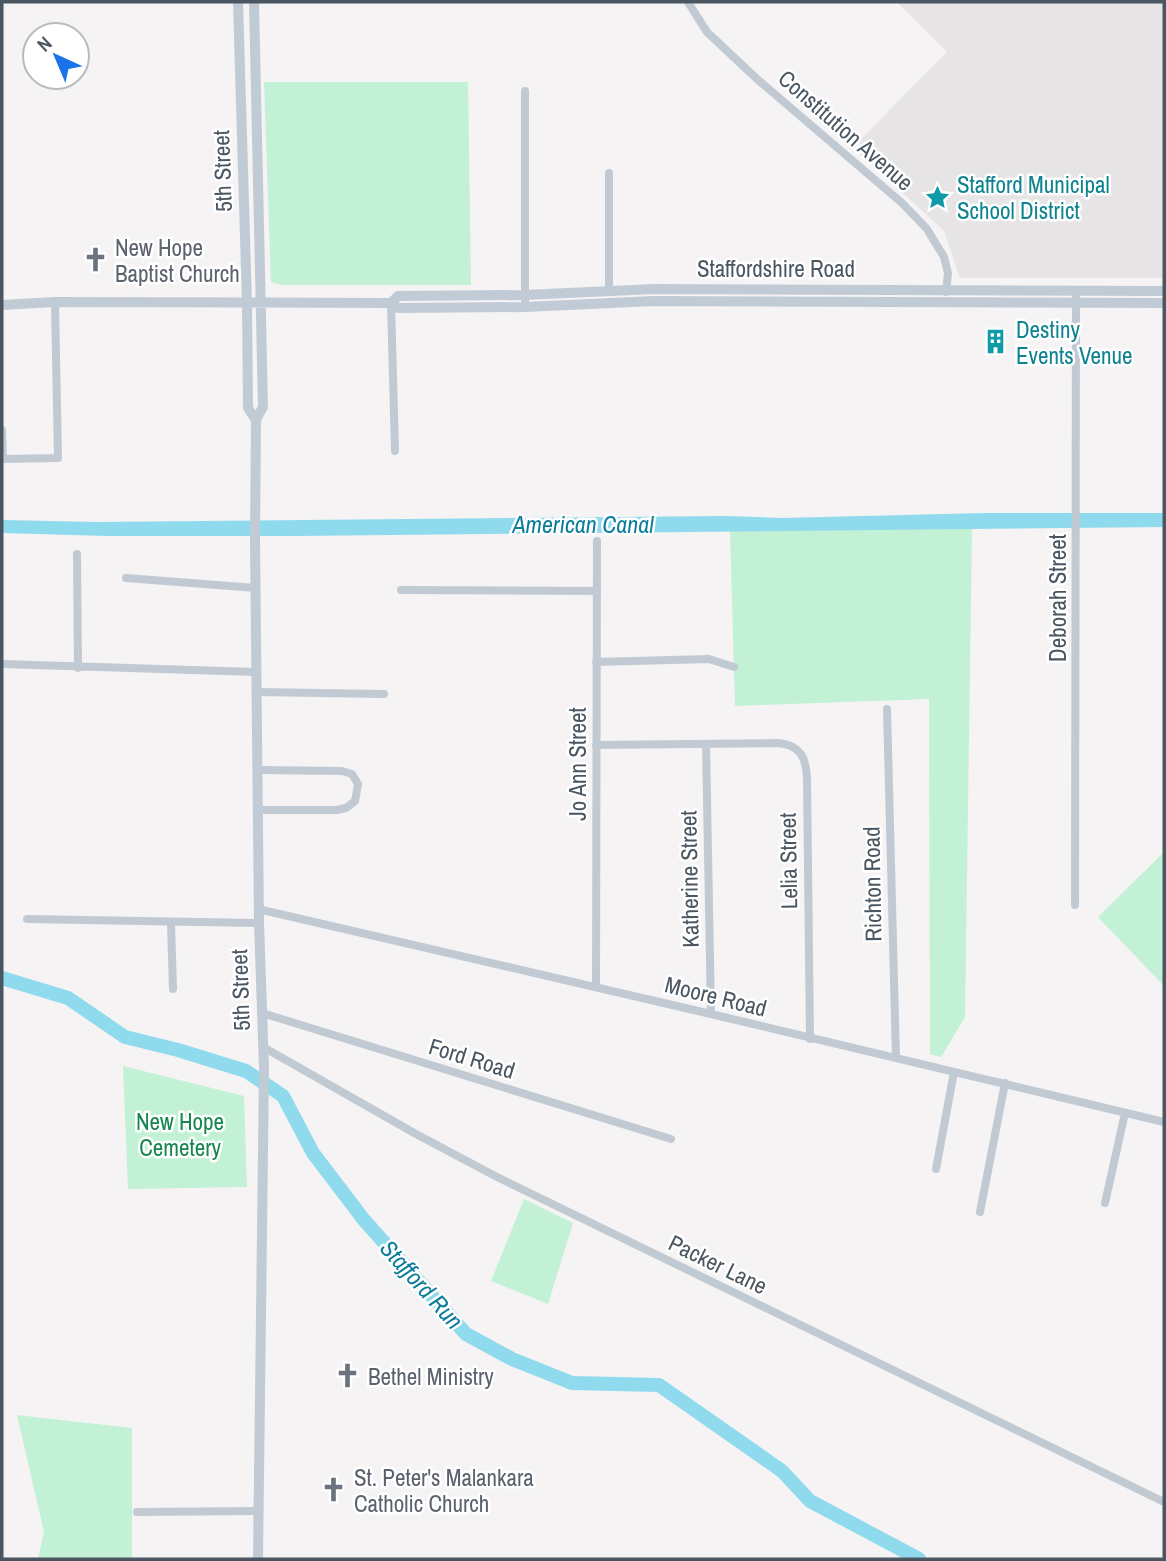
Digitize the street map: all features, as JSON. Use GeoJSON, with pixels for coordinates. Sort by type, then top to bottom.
{"type":"FeatureCollection","features":[{"type":"Feature","properties":{"kind":"main road","name":"5th Street"},"geometry":{"type":"LineString","coordinates":[[238,2],[248,408],[256,420]]}},
{"type":"Feature","properties":{"kind":"main road","name":"5th Street"},"geometry":{"type":"LineString","coordinates":[[254,2],[263,408],[256,420],[255,515],[258,909],[264,1068],[258,1559]]}},
{"type":"Feature","properties":{"kind":"main road"},"geometry":{"type":"LineString","coordinates":[[241,83],[256,82]]}},
{"type":"Feature","properties":{"kind":"main road"},"geometry":{"type":"LineString","coordinates":[[243,165],[258,164]]}},
{"type":"Feature","properties":{"kind":"main road"},"geometry":{"type":"LineString","coordinates":[[245,219],[260,218]]}},
{"type":"Feature","properties":{"kind":"main road","name":"Staffordshire Road"},"geometry":{"type":"LineString","coordinates":[[391,303],[398,296],[525,295],[654,289],[1158,291]]}},
{"type":"Feature","properties":{"kind":"main road","name":"Staffordshire Road"},"geometry":{"type":"LineString","coordinates":[[2,305],[55,302],[391,303],[398,308],[525,307],[654,301],[1158,303]]}},
{"type":"Feature","properties":{"kind":"main road"},"geometry":{"type":"LineString","coordinates":[[248,369],[262,364]]}},
{"type":"Feature","properties":{"kind":"street","name":"Constitution Avenue"},"geometry":{"type":"LineString","coordinates":[[688,2],[707,32],[757,79],[902,203],[927,229],[944,257],[948,273],[946,302]]}},
{"type":"Feature","properties":{"kind":"street"},"geometry":{"type":"LineString","coordinates":[[525,91],[525,307]]}},
{"type":"Feature","properties":{"kind":"street"},"geometry":{"type":"LineString","coordinates":[[609,173],[609,291]]}},
{"type":"Feature","properties":{"kind":"street","name":"Deborah Street"},"geometry":{"type":"LineString","coordinates":[[1075,905],[1076,291]]}},
{"type":"Feature","properties":{"kind":"street"},"geometry":{"type":"LineString","coordinates":[[1158,291],[1158,303]]}},
{"type":"Feature","properties":{"kind":"street"},"geometry":{"type":"LineString","coordinates":[[2,430],[3,459],[58,457],[55,302]]}},
{"type":"Feature","properties":{"kind":"street"},"geometry":{"type":"LineString","coordinates":[[391,303],[395,451]]}},
{"type":"Feature","properties":{"kind":"street","name":"Jo Ann Street"},"geometry":{"type":"LineString","coordinates":[[596,988],[597,541]]}},
{"type":"Feature","properties":{"kind":"street"},"geometry":{"type":"LineString","coordinates":[[77,554],[78,668]]}},
{"type":"Feature","properties":{"kind":"street"},"geometry":{"type":"LineString","coordinates":[[126,578],[256,588]]}},
{"type":"Feature","properties":{"kind":"street"},"geometry":{"type":"LineString","coordinates":[[401,590],[596,591]]}},
{"type":"Feature","properties":{"kind":"street"},"geometry":{"type":"LineString","coordinates":[[596,662],[709,659],[734,667]]}},
{"type":"Feature","properties":{"kind":"street"},"geometry":{"type":"LineString","coordinates":[[2,664],[256,672]]}},
{"type":"Feature","properties":{"kind":"street"},"geometry":{"type":"LineString","coordinates":[[256,692],[384,694]]}},
{"type":"Feature","properties":{"kind":"street","name":"Richton Road"},"geometry":{"type":"LineString","coordinates":[[887,709],[896,1058]]}},
{"type":"Feature","properties":{"kind":"street","name":"Katherine Street"},"geometry":{"type":"LineString","coordinates":[[706,744],[711,1014]]}},
{"type":"Feature","properties":{"kind":"street","name":"Lelia Street"},"geometry":{"type":"LineString","coordinates":[[596,745],[787,744],[800,751],[805,761],[810,1039]]}},
{"type":"Feature","properties":{"kind":"street"},"geometry":{"type":"LineString","coordinates":[[257,770],[342,771],[352,774],[358,784],[355,801],[346,808],[258,810]]}},
{"type":"Feature","properties":{"kind":"street","name":"Moore Road"},"geometry":{"type":"LineString","coordinates":[[258,909],[1164,1122]]}},
{"type":"Feature","properties":{"kind":"street"},"geometry":{"type":"LineString","coordinates":[[27,919],[259,923]]}},
{"type":"Feature","properties":{"kind":"street"},"geometry":{"type":"LineString","coordinates":[[172,923],[173,989]]}},
{"type":"Feature","properties":{"kind":"street","name":"Ford Road"},"geometry":{"type":"LineString","coordinates":[[262,1013],[671,1139]]}},
{"type":"Feature","properties":{"kind":"street","name":"Packer Lane"},"geometry":{"type":"LineString","coordinates":[[263,1047],[509,1184],[1164,1502]]}},
{"type":"Feature","properties":{"kind":"street"},"geometry":{"type":"LineString","coordinates":[[936,1169],[954,1072]]}},
{"type":"Feature","properties":{"kind":"street"},"geometry":{"type":"LineString","coordinates":[[980,1212],[1005,1083]]}},
{"type":"Feature","properties":{"kind":"street"},"geometry":{"type":"LineString","coordinates":[[1105,1203],[1125,1114]]}},
{"type":"Feature","properties":{"kind":"street"},"geometry":{"type":"LineString","coordinates":[[137,1512],[258,1511]]}},
{"type":"Feature","properties":{"kind":"shaded area"},"geometry":{"type":"Polygon","coordinates":[[[897,2],[1164,2],[1164,278],[960,278],[944,231],[859,153],[861,139],[947,52],[897,2]]]}},
{"type":"Feature","properties":{"kind":"green space"},"geometry":{"type":"Polygon","coordinates":[[[264,82],[468,82],[471,285],[281,285],[271,282],[264,82]]]}},
{"type":"Feature","properties":{"kind":"green space"},"geometry":{"type":"Polygon","coordinates":[[[972,528],[965,1017],[941,1057],[930,1054],[929,699],[735,706],[730,531],[972,528]]]}},
{"type":"Feature","properties":{"kind":"green space"},"geometry":{"type":"Polygon","coordinates":[[[1164,852],[1164,986],[1098,917],[1164,852]]]}},
{"type":"Feature","properties":{"kind":"green space","name":"New Hope Cemetery"},"geometry":{"type":"Polygon","coordinates":[[[123,1066],[244,1096],[247,1187],[128,1189],[123,1066]]]}},
{"type":"Feature","properties":{"kind":"green space"},"geometry":{"type":"Polygon","coordinates":[[[524,1199],[573,1223],[548,1304],[491,1281],[524,1199]]]}},
{"type":"Feature","properties":{"kind":"green space"},"geometry":{"type":"Polygon","coordinates":[[[17,1415],[132,1428],[132,1559],[38,1559],[44,1532],[17,1415]]]}},
{"type":"Feature","properties":{"kind":"water","name":"American Canal"},"geometry":{"type":"Polygon","coordinates":[[[986,513],[1164,513],[1164,527],[297,536],[2,533],[2,520],[97,522],[726,516],[782,518],[986,513]]]}},
{"type":"Feature","properties":{"kind":"waterway","name":"Stafford Run"},"geometry":{"type":"LineString","coordinates":[[2,978],[68,998],[125,1037],[246,1071],[283,1096],[313,1153],[364,1220],[466,1334],[512,1359],[572,1383],[659,1385],[782,1471],[810,1501],[919,1559]]}},
{"type":"Feature","properties":{"kind":"place","name":"Stafford Municipal School District"},"geometry":{"type":"Point","coordinates":[937,197]}},
{"type":"Feature","properties":{"kind":"place","name":"New Hope Baptist Church"},"geometry":{"type":"Point","coordinates":[95,260]}},
{"type":"Feature","properties":{"kind":"place","name":"Destiny Events Venue"},"geometry":{"type":"Point","coordinates":[996,342]}},
{"type":"Feature","properties":{"kind":"place","name":"Bethel Ministry"},"geometry":{"type":"Point","coordinates":[348,1376]}},
{"type":"Feature","properties":{"kind":"place","name":"St. Peter's Malankara Catholic Church"},"geometry":{"type":"Point","coordinates":[334,1490]}}]}
